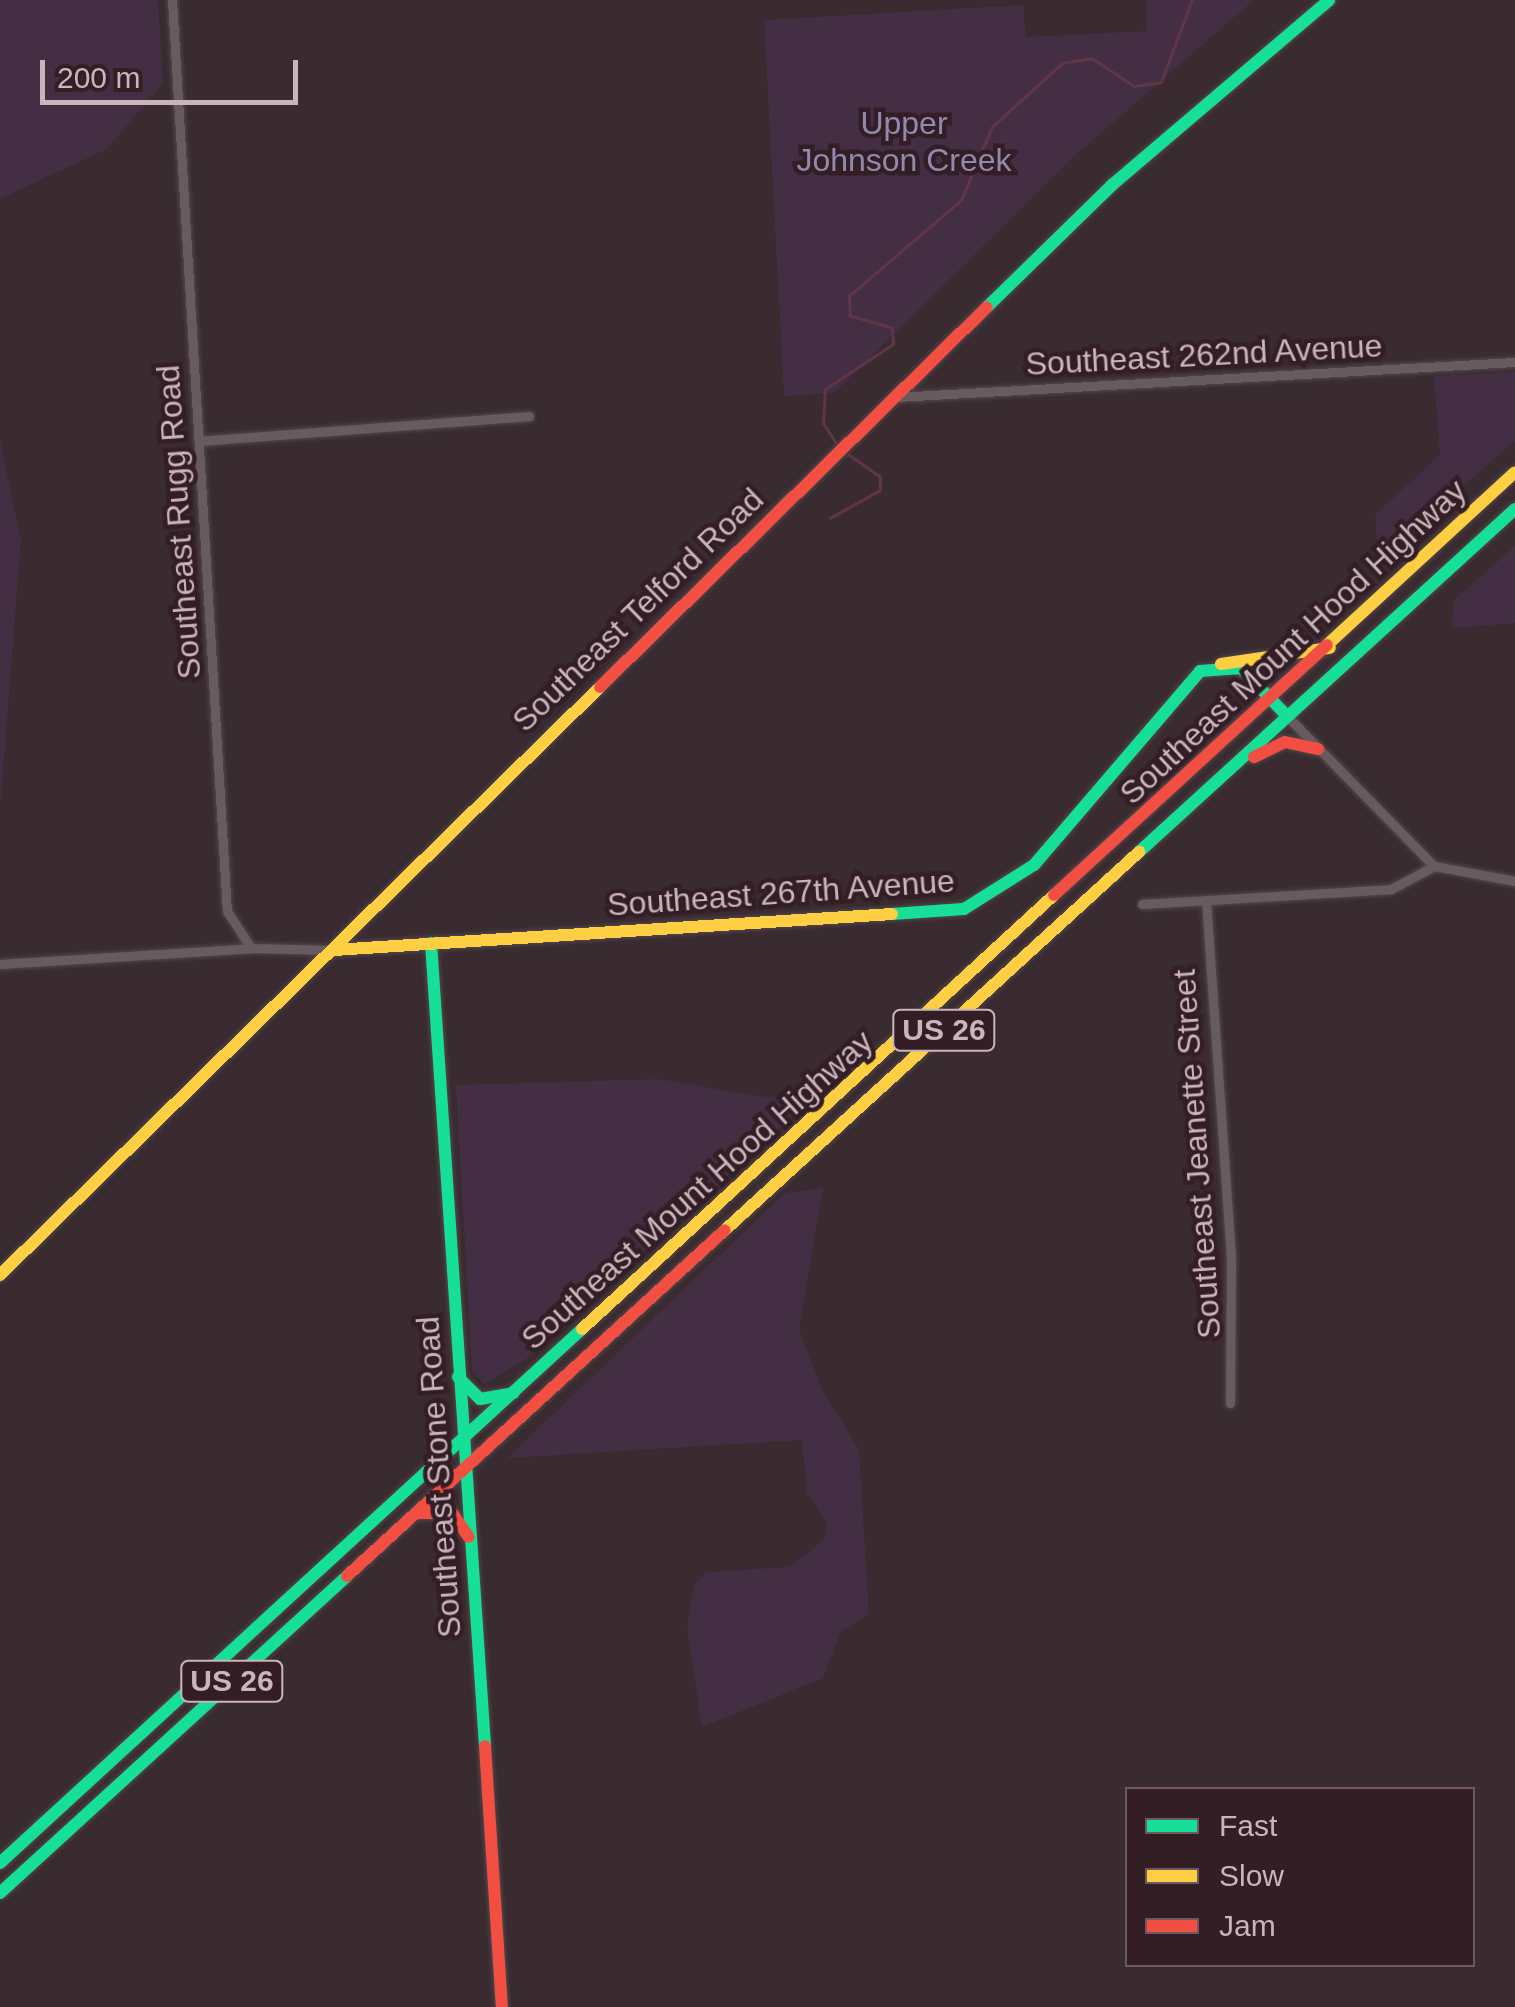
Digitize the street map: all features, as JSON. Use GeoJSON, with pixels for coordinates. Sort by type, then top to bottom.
{"type":"FeatureCollection","features":[{"type":"Feature","properties":{"kind":"main road","name":"Southeast Telford Road"},"geometry":{"type":"LineString","coordinates":[[0,1275],[1164,136],[1329,0]]}},
{"type":"Feature","properties":{"kind":"main road","name":"Southeast Mount Hood Highway"},"geometry":{"type":"LineString","coordinates":[[0,1893],[415,1515],[518,1391],[1402,583],[1515,472]]}},
{"type":"Feature","properties":{"kind":"main road","name":"Southeast Mount Hood Highway"},"geometry":{"type":"LineString","coordinates":[[0,1864],[1156,837],[1515,509]]}},
{"type":"Feature","properties":{"kind":"main road"},"geometry":{"type":"LineString","coordinates":[[1288,716],[1293,698],[1369,629],[1402,583]]}},
{"type":"Feature","properties":{"kind":"main road"},"geometry":{"type":"LineString","coordinates":[[1221,664],[1330,648]]}},
{"type":"Feature","properties":{"kind":"main road","name":"Southeast 267th Avenue"},"geometry":{"type":"LineString","coordinates":[[334,950],[964,909],[1030,868],[1189,682],[1221,664]]}},
{"type":"Feature","properties":{"kind":"main road"},"geometry":{"type":"LineString","coordinates":[[1221,664],[1248,674],[1288,716]]}},
{"type":"Feature","properties":{"kind":"main road"},"geometry":{"type":"LineString","coordinates":[[1156,837],[1186,791],[1267,717],[1272,699]]}},
{"type":"Feature","properties":{"kind":"main road"},"geometry":{"type":"LineString","coordinates":[[1220,779],[1278,743],[1318,749]]}},
{"type":"Feature","properties":{"kind":"main road","name":"Southeast Stone Road"},"geometry":{"type":"LineString","coordinates":[[431,943],[502,2007]]}},
{"type":"Feature","properties":{"kind":"main road"},"geometry":{"type":"LineString","coordinates":[[330,1592],[365,1544],[550,1378],[583,1332]]}},
{"type":"Feature","properties":{"kind":"main road"},"geometry":{"type":"LineString","coordinates":[[458,1377],[480,1399],[518,1391]]}},
{"type":"Feature","properties":{"kind":"main road"},"geometry":{"type":"LineString","coordinates":[[415,1515],[447,1510],[469,1538]]}},
{"type":"Feature","properties":{"kind":"street","name":"Southeast Rugg Road"},"geometry":{"type":"LineString","coordinates":[[172,0],[227,911],[251,948]]}},
{"type":"Feature","properties":{"kind":"street","name":"Southeast 262nd Avenue"},"geometry":{"type":"LineString","coordinates":[[896,396],[1515,362]]}},
{"type":"Feature","properties":{"kind":"street"},"geometry":{"type":"LineString","coordinates":[[199,441],[529,416]]}},
{"type":"Feature","properties":{"kind":"street"},"geometry":{"type":"LineString","coordinates":[[1288,716],[1434,866],[1515,881]]}},
{"type":"Feature","properties":{"kind":"street"},"geometry":{"type":"LineString","coordinates":[[1142,904],[1391,889],[1434,866]]}},
{"type":"Feature","properties":{"kind":"street","name":"Southeast Jeanette Street"},"geometry":{"type":"LineString","coordinates":[[1206,900],[1231,1260],[1230,1402]]}},
{"type":"Feature","properties":{"kind":"street"},"geometry":{"type":"LineString","coordinates":[[0,964],[251,948],[334,950]]}},
{"type":"Feature","properties":{"kind":"green space"},"geometry":{"type":"Polygon","coordinates":[[[0,0],[158,0],[163,83],[107,149],[0,199],[0,0]]]}},
{"type":"Feature","properties":{"kind":"green space","name":"Upper Johnson Creek"},"geometry":{"type":"Polygon","coordinates":[[[1146,0],[1254,0],[1077,154],[834,393],[784,396],[764,20],[1023,5],[1026,37],[1147,31],[1146,0]]]}},
{"type":"Feature","properties":{"kind":"green space"},"geometry":{"type":"Polygon","coordinates":[[[1515,372],[1515,441],[1378,561],[1375,515],[1440,455],[1434,376],[1515,372]]]}},
{"type":"Feature","properties":{"kind":"green space"},"geometry":{"type":"Polygon","coordinates":[[[0,440],[21,540],[0,809],[0,440]]]}},
{"type":"Feature","properties":{"kind":"green space"},"geometry":{"type":"Polygon","coordinates":[[[1515,546],[1515,623],[1452,628],[1453,601],[1515,546]]]}},
{"type":"Feature","properties":{"kind":"green space"},"geometry":{"type":"Polygon","coordinates":[[[659,1079],[806,1104],[525,1360],[484,1384],[472,1370],[456,1085],[659,1079]]]}},
{"type":"Feature","properties":{"kind":"green space"},"geometry":{"type":"Polygon","coordinates":[[[823,1188],[799,1329],[822,1390],[859,1449],[869,1614],[840,1632],[823,1678],[702,1727],[687,1627],[694,1585],[707,1572],[789,1567],[825,1539],[826,1522],[807,1492],[802,1440],[507,1458],[785,1193],[823,1188]]]}},
{"type":"Feature","properties":{"kind":"waterway"},"geometry":{"type":"LineString","coordinates":[[836,443],[823,424],[825,389],[893,344],[892,328],[850,316],[849,296],[961,200],[992,127],[1062,63],[1092,58],[1134,86],[1161,82],[1192,0]]}},
{"type":"Feature","properties":{"kind":"waterway"},"geometry":{"type":"LineString","coordinates":[[830,518],[880,490],[880,477],[849,455]]}},
{"type":"Feature","properties":{"kind":"traffic: fast"},"geometry":{"type":"LineString","coordinates":[[987,307],[1112,185],[1329,0]]}},
{"type":"Feature","properties":{"kind":"traffic: fast"},"geometry":{"type":"LineString","coordinates":[[1139,852],[1515,509]]}},
{"type":"Feature","properties":{"kind":"traffic: fast"},"geometry":{"type":"LineString","coordinates":[[892,914],[964,909],[1034,865],[1200,671],[1241,668],[1287,716]]}},
{"type":"Feature","properties":{"kind":"traffic: fast"},"geometry":{"type":"LineString","coordinates":[[431,943],[485,1746]]}},
{"type":"Feature","properties":{"kind":"traffic: fast"},"geometry":{"type":"LineString","coordinates":[[0,1863],[582,1329]]}},
{"type":"Feature","properties":{"kind":"traffic: fast"},"geometry":{"type":"LineString","coordinates":[[458,1377],[480,1399],[513,1393]]}},
{"type":"Feature","properties":{"kind":"traffic: fast"},"geometry":{"type":"LineString","coordinates":[[0,1893],[347,1576]]}},
{"type":"Feature","properties":{"kind":"traffic: slow"},"geometry":{"type":"LineString","coordinates":[[1327,645],[1515,472]]}},
{"type":"Feature","properties":{"kind":"traffic: slow"},"geometry":{"type":"LineString","coordinates":[[1221,664],[1330,648]]}},
{"type":"Feature","properties":{"kind":"traffic: slow"},"geometry":{"type":"LineString","coordinates":[[0,1275],[600,687]]}},
{"type":"Feature","properties":{"kind":"traffic: slow"},"geometry":{"type":"LineString","coordinates":[[725,1230],[1139,852]]}},
{"type":"Feature","properties":{"kind":"traffic: slow"},"geometry":{"type":"LineString","coordinates":[[582,1329],[1054,895]]}},
{"type":"Feature","properties":{"kind":"traffic: slow"},"geometry":{"type":"LineString","coordinates":[[334,950],[892,914]]}},
{"type":"Feature","properties":{"kind":"traffic: jam"},"geometry":{"type":"LineString","coordinates":[[600,687],[987,307]]}},
{"type":"Feature","properties":{"kind":"traffic: jam"},"geometry":{"type":"LineString","coordinates":[[1054,895],[1327,645]]}},
{"type":"Feature","properties":{"kind":"traffic: jam"},"geometry":{"type":"LineString","coordinates":[[1254,757],[1285,742],[1318,749]]}},
{"type":"Feature","properties":{"kind":"traffic: jam"},"geometry":{"type":"LineString","coordinates":[[347,1576],[725,1230]]}},
{"type":"Feature","properties":{"kind":"traffic: jam"},"geometry":{"type":"LineString","coordinates":[[420,1513],[452,1513],[469,1537]]}},
{"type":"Feature","properties":{"kind":"traffic: jam"},"geometry":{"type":"LineString","coordinates":[[485,1746],[502,2007]]}}]}
